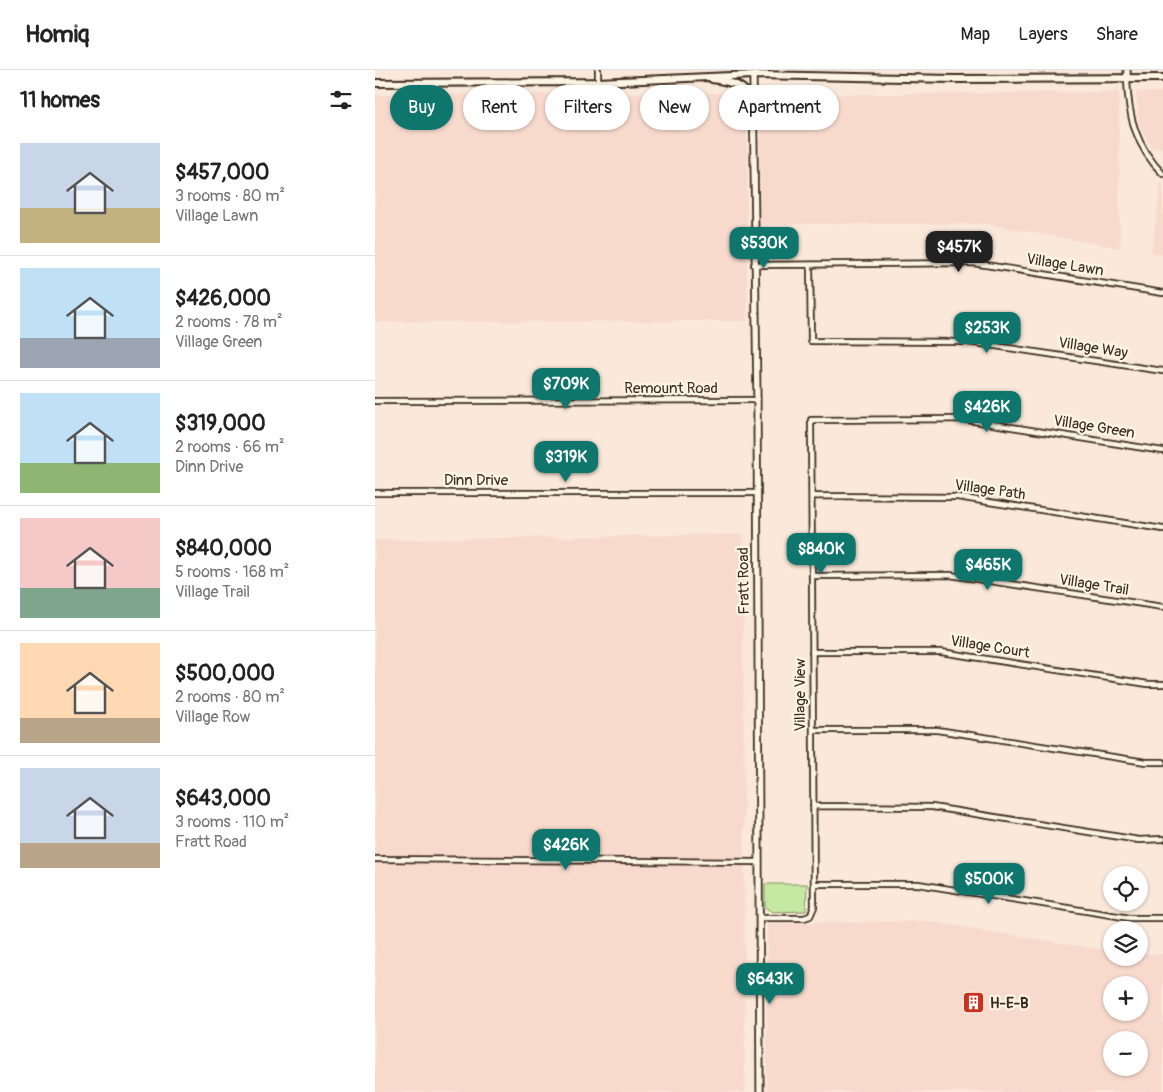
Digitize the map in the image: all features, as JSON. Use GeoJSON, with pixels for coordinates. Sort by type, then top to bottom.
{"type":"FeatureCollection","features":[{"type":"Feature","properties":{"kind":"main road"},"geometry":{"type":"LineString","coordinates":[[375,83],[598,82],[753,72],[953,80],[1163,78]]}},
{"type":"Feature","properties":{"kind":"main road"},"geometry":{"type":"LineString","coordinates":[[696,76],[739,85]]}},
{"type":"Feature","properties":{"kind":"street"},"geometry":{"type":"LineString","coordinates":[[598,70],[598,82]]}},
{"type":"Feature","properties":{"kind":"street"},"geometry":{"type":"LineString","coordinates":[[1127,70],[1129,109],[1134,130],[1147,156],[1163,174]]}},
{"type":"Feature","properties":{"kind":"street","name":"Fratt Road"},"geometry":{"type":"LineString","coordinates":[[753,72],[753,85]]}},
{"type":"Feature","properties":{"kind":"street","name":"Fratt Road"},"geometry":{"type":"LineString","coordinates":[[753,130],[757,400],[760,1092]]}},
{"type":"Feature","properties":{"kind":"street","name":"Village Lawn"},"geometry":{"type":"LineString","coordinates":[[754,265],[973,264],[1163,293]]}},
{"type":"Feature","properties":{"kind":"street","name":"Village Way"},"geometry":{"type":"LineString","coordinates":[[810,265],[811,341],[968,342],[1163,371]]}},
{"type":"Feature","properties":{"kind":"street","name":"Remount Road"},"geometry":{"type":"LineString","coordinates":[[375,401],[757,400]]}},
{"type":"Feature","properties":{"kind":"street","name":"Village Green"},"geometry":{"type":"LineString","coordinates":[[811,420],[961,419],[1163,451]]}},
{"type":"Feature","properties":{"kind":"street","name":"Village View"},"geometry":{"type":"LineString","coordinates":[[759,918],[810,916],[814,907],[811,420]]}},
{"type":"Feature","properties":{"kind":"street","name":"Dinn Drive"},"geometry":{"type":"LineString","coordinates":[[375,493],[756,493]]}},
{"type":"Feature","properties":{"kind":"street","name":"Village Path"},"geometry":{"type":"LineString","coordinates":[[811,496],[957,497],[1163,529]]}},
{"type":"Feature","properties":{"kind":"street","name":"Village Trail"},"geometry":{"type":"LineString","coordinates":[[812,576],[950,575],[1163,607]]}},
{"type":"Feature","properties":{"kind":"street","name":"Village Court"},"geometry":{"type":"LineString","coordinates":[[812,652],[941,652],[1148,684],[1163,684]]}},
{"type":"Feature","properties":{"kind":"street"},"geometry":{"type":"LineString","coordinates":[[813,730],[937,730],[1146,762],[1163,762]]}},
{"type":"Feature","properties":{"kind":"street"},"geometry":{"type":"LineString","coordinates":[[813,806],[932,807],[1139,840],[1163,839]]}},
{"type":"Feature","properties":{"kind":"street"},"geometry":{"type":"LineString","coordinates":[[375,859],[758,862]]}},
{"type":"Feature","properties":{"kind":"street"},"geometry":{"type":"LineString","coordinates":[[814,884],[918,884],[1130,918],[1163,918]]}},
{"type":"Feature","properties":{"kind":"shaded area"},"geometry":{"type":"Polygon","coordinates":[[[1119,92],[1120,248],[985,224],[759,224],[760,130],[839,130],[839,94],[1119,92]]]}},
{"type":"Feature","properties":{"kind":"shaded area"},"geometry":{"type":"Polygon","coordinates":[[[1136,92],[1163,92],[1163,148],[1152,148],[1139,126],[1136,92]]]}},
{"type":"Feature","properties":{"kind":"shaded area"},"geometry":{"type":"Polygon","coordinates":[[[709,93],[719,93],[719,130],[747,130],[747,321],[375,322],[375,95],[390,95],[390,130],[453,130],[453,95],[463,95],[463,130],[535,130],[535,94],[545,94],[545,130],[630,130],[630,94],[640,94],[640,130],[709,130],[709,93]]]}},
{"type":"Feature","properties":{"kind":"shaded area"},"geometry":{"type":"Polygon","coordinates":[[[1161,182],[1163,183],[1163,255],[1151,253],[1161,182]]]}},
{"type":"Feature","properties":{"kind":"shaded area"},"geometry":{"type":"Polygon","coordinates":[[[743,534],[745,1092],[375,1092],[375,540],[743,534]]]}},
{"type":"Feature","properties":{"kind":"shaded area"},"geometry":{"type":"Polygon","coordinates":[[[928,921],[1103,950],[1103,966],[1148,966],[1148,954],[1163,954],[1163,1092],[767,1092],[767,923],[928,921]]]}},
{"type":"Feature","properties":{"kind":"green space"},"geometry":{"type":"Polygon","coordinates":[[[765,884],[807,884],[806,911],[772,912],[765,907],[765,884]]]}},
{"type":"Feature","properties":{"kind":"place","name":"H-E-B"},"geometry":{"type":"Point","coordinates":[974,1003]}}]}
